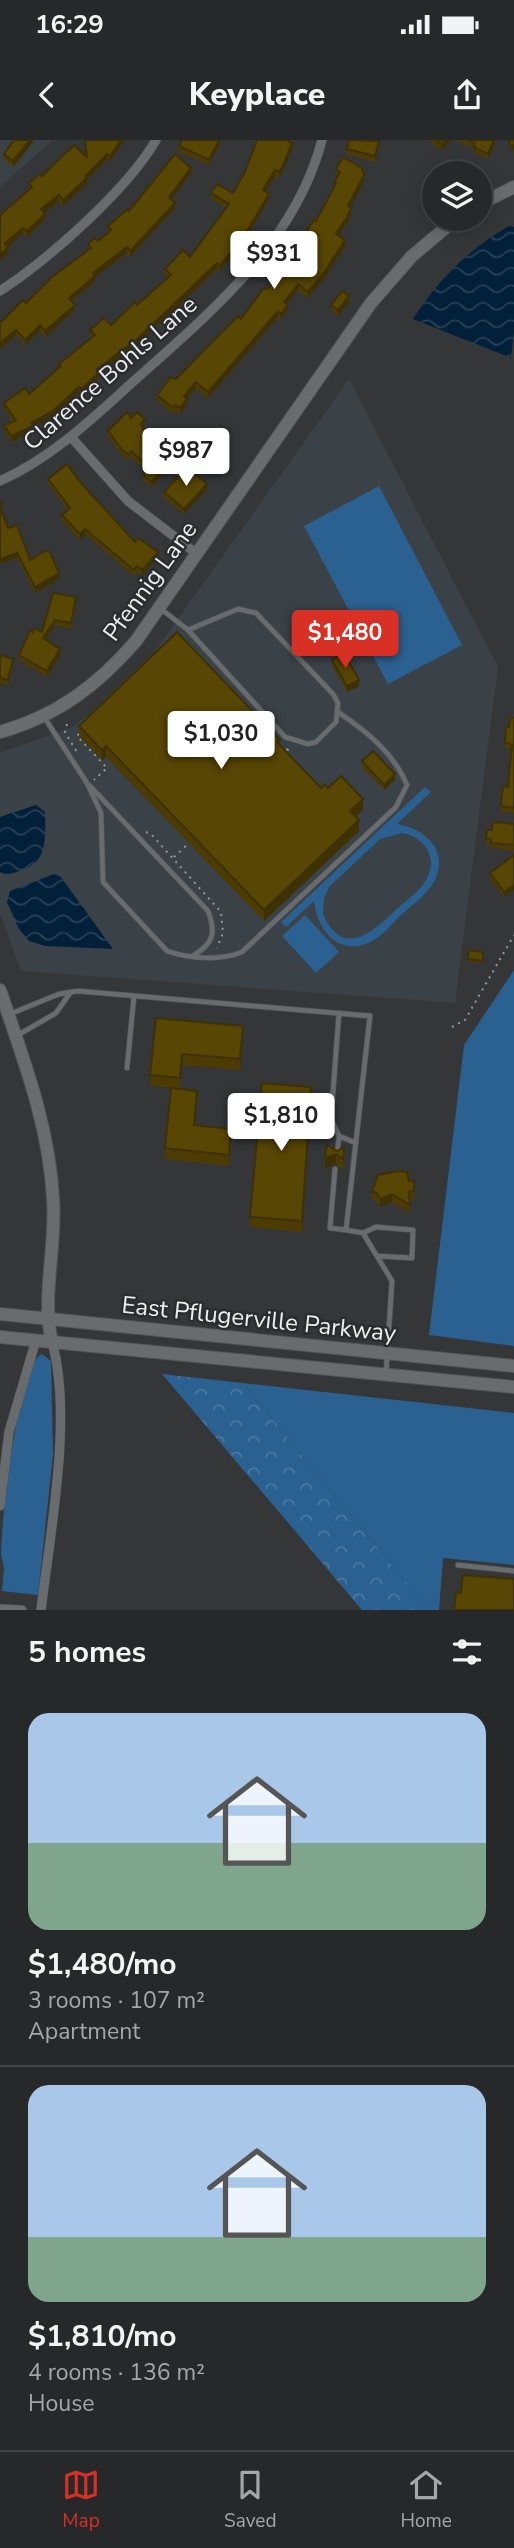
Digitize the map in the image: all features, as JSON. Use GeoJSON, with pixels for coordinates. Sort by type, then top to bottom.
{"type":"FeatureCollection","features":[{"type":"Feature","properties":{"kind":"street"},"geometry":{"type":"LineString","coordinates":[[0,291],[101,206],[132,175],[156,140]]}},
{"type":"Feature","properties":{"kind":"street","name":"Clarence Bohls Lane"},"geometry":{"type":"LineString","coordinates":[[0,481],[42,460],[71,437],[213,311],[244,278],[288,217],[306,185],[322,140]]}},
{"type":"Feature","properties":{"kind":"street"},"geometry":{"type":"LineString","coordinates":[[492,198],[514,187]]}},
{"type":"Feature","properties":{"kind":"street","name":"Pfennig Lane"},"geometry":{"type":"LineString","coordinates":[[0,732],[44,716],[86,692],[112,668],[159,608],[371,303],[412,256],[442,231]]}},
{"type":"Feature","properties":{"kind":"street"},"geometry":{"type":"LineString","coordinates":[[71,437],[128,501],[197,554]]}},
{"type":"Feature","properties":{"kind":"street"},"geometry":{"type":"LineString","coordinates":[[0,990],[39,1112],[53,1198],[53,1261],[46,1318],[36,1340],[9,1432],[0,1506]]}},
{"type":"Feature","properties":{"kind":"street","name":"East Pflugerville Parkway"},"geometry":{"type":"LineString","coordinates":[[0,1314],[514,1366]]}},
{"type":"Feature","properties":{"kind":"street"},"geometry":{"type":"LineString","coordinates":[[41,1610],[58,1459],[58,1397],[52,1342],[46,1318]]}},
{"type":"Feature","properties":{"kind":"street","name":"East Pflugerville Parkway"},"geometry":{"type":"LineString","coordinates":[[0,1337],[514,1387]]}},
{"type":"Feature","properties":{"kind":"street"},"geometry":{"type":"LineString","coordinates":[[0,1609],[22,1610]]}},
{"type":"Feature","properties":{"kind":"lane"},"geometry":{"type":"LineString","coordinates":[[159,608],[188,630],[285,737],[308,744],[316,742],[328,733],[338,712]]}},
{"type":"Feature","properties":{"kind":"lane"},"geometry":{"type":"LineString","coordinates":[[44,716],[87,783],[101,813],[103,882],[167,951],[226,958],[242,951],[396,807],[407,785],[402,772],[368,732],[338,712],[333,694],[256,613],[239,609],[188,630]]}},
{"type":"Feature","properties":{"kind":"lane"},"geometry":{"type":"LineString","coordinates":[[87,783],[208,911],[215,929],[212,939],[192,956]]}},
{"type":"Feature","properties":{"kind":"lane"},"geometry":{"type":"LineString","coordinates":[[16,1035],[56,1013],[70,992]]}},
{"type":"Feature","properties":{"kind":"lane"},"geometry":{"type":"LineString","coordinates":[[8,1014],[45,998],[70,992],[369,1016],[346,1230]]}},
{"type":"Feature","properties":{"kind":"lane"},"geometry":{"type":"LineString","coordinates":[[127,1068],[134,996]]}},
{"type":"Feature","properties":{"kind":"lane"},"geometry":{"type":"LineString","coordinates":[[337,1157],[340,1136],[331,1119],[340,1013]]}},
{"type":"Feature","properties":{"kind":"lane"},"geometry":{"type":"LineString","coordinates":[[340,1136],[356,1143]]}},
{"type":"Feature","properties":{"kind":"lane"},"geometry":{"type":"LineString","coordinates":[[335,1169],[330,1228],[363,1233],[376,1227],[413,1230],[412,1258],[377,1256]]}},
{"type":"Feature","properties":{"kind":"lane"},"geometry":{"type":"LineString","coordinates":[[363,1233],[391,1281],[386,1374]]}},
{"type":"Feature","properties":{"kind":"lane"},"geometry":{"type":"LineString","coordinates":[[458,1565],[514,1571]]}},
{"type":"Feature","properties":{"kind":"path"},"geometry":{"type":"LineString","coordinates":[[87,727],[77,736],[107,768],[94,780]]}},
{"type":"Feature","properties":{"kind":"path"},"geometry":{"type":"LineString","coordinates":[[274,739],[288,750],[281,757]]}},
{"type":"Feature","properties":{"kind":"path"},"geometry":{"type":"LineString","coordinates":[[173,858],[189,844]]}},
{"type":"Feature","properties":{"kind":"path"},"geometry":{"type":"LineString","coordinates":[[452,1027],[465,1020],[514,935]]}},
{"type":"Feature","properties":{"kind":"shaded area"},"geometry":{"type":"Polygon","coordinates":[[[0,140],[53,140],[0,187],[0,140]]]}},
{"type":"Feature","properties":{"kind":"shaded area"},"geometry":{"type":"Polygon","coordinates":[[[349,379],[498,667],[455,1003],[21,971],[0,914],[0,753],[72,727],[112,697],[147,662],[349,379]]]}},
{"type":"Feature","properties":{"kind":"green space"},"geometry":{"type":"Polygon","coordinates":[[[379,486],[462,645],[388,684],[304,526],[379,486]]]}},
{"type":"Feature","properties":{"kind":"green space"},"geometry":{"type":"Polygon","coordinates":[[[425,787],[431,792],[397,824],[416,830],[431,842],[439,859],[435,880],[424,895],[384,933],[360,945],[340,944],[325,931],[314,901],[286,927],[281,922],[425,787]],[[402,833],[380,839],[329,887],[324,898],[323,914],[331,928],[340,936],[349,939],[369,932],[426,881],[431,868],[429,854],[422,842],[402,833]]]}},
{"type":"Feature","properties":{"kind":"green space"},"geometry":{"type":"Polygon","coordinates":[[[305,915],[339,952],[316,973],[282,936],[305,915]]]}},
{"type":"Feature","properties":{"kind":"green space"},"geometry":{"type":"Polygon","coordinates":[[[514,970],[514,1346],[429,1335],[464,1045],[514,970]]]}},
{"type":"Feature","properties":{"kind":"green space"},"geometry":{"type":"Polygon","coordinates":[[[42,1354],[51,1361],[53,1454],[38,1595],[2,1591],[4,1568],[1,1555],[4,1512],[18,1414],[33,1364],[42,1354]]]}},
{"type":"Feature","properties":{"kind":"green space"},"geometry":{"type":"Polygon","coordinates":[[[162,1374],[243,1383],[429,1610],[362,1610],[162,1374]]]}},
{"type":"Feature","properties":{"kind":"green space"},"geometry":{"type":"Polygon","coordinates":[[[243,1383],[514,1413],[514,1565],[443,1558],[439,1610],[429,1610],[243,1383]]]}},
{"type":"Feature","properties":{"kind":"water"},"geometry":{"type":"Polygon","coordinates":[[[509,226],[514,227],[514,330],[511,358],[413,319],[455,266],[509,226]]]}},
{"type":"Feature","properties":{"kind":"water"},"geometry":{"type":"Polygon","coordinates":[[[36,805],[45,812],[45,838],[41,854],[37,861],[22,870],[8,874],[0,872],[0,817],[36,805]]]}},
{"type":"Feature","properties":{"kind":"water"},"geometry":{"type":"Polygon","coordinates":[[[54,874],[61,877],[113,949],[45,946],[29,941],[19,929],[7,902],[10,891],[54,874]]]}},
{"type":"Feature","properties":{"kind":"building"},"geometry":{"type":"Polygon","coordinates":[[[14,140],[30,140],[13,161],[4,154],[14,140]]]}},
{"type":"Feature","properties":{"kind":"building"},"geometry":{"type":"Polygon","coordinates":[[[85,140],[121,140],[110,156],[107,154],[85,176],[87,178],[63,200],[59,195],[41,209],[45,214],[27,231],[23,228],[5,243],[8,248],[0,254],[0,215],[32,187],[29,183],[40,174],[42,176],[74,145],[87,157],[85,140]]]}},
{"type":"Feature","properties":{"kind":"building"},"geometry":{"type":"Polygon","coordinates":[[[182,140],[219,140],[209,160],[179,146],[182,140]]]}},
{"type":"Feature","properties":{"kind":"building"},"geometry":{"type":"Polygon","coordinates":[[[257,140],[289,140],[292,143],[282,168],[279,172],[275,170],[263,190],[269,194],[244,236],[220,265],[217,263],[136,340],[97,369],[100,372],[81,389],[79,387],[54,410],[31,423],[33,426],[11,436],[4,425],[16,421],[4,403],[25,388],[29,394],[61,366],[59,364],[95,335],[90,330],[104,318],[111,325],[135,302],[137,305],[171,275],[165,269],[183,250],[190,257],[229,204],[211,193],[217,184],[233,193],[245,172],[257,140]]]}},
{"type":"Feature","properties":{"kind":"building"},"geometry":{"type":"Polygon","coordinates":[[[349,140],[379,141],[375,156],[347,149],[349,140]]]}},
{"type":"Feature","properties":{"kind":"building"},"geometry":{"type":"Polygon","coordinates":[[[467,140],[494,140],[488,154],[467,140]]]}},
{"type":"Feature","properties":{"kind":"building"},"geometry":{"type":"Polygon","coordinates":[[[175,154],[191,168],[169,197],[175,203],[130,251],[127,247],[93,273],[95,276],[69,298],[75,305],[45,331],[40,325],[25,340],[16,330],[0,343],[0,323],[23,300],[26,303],[51,278],[91,248],[88,244],[95,238],[98,241],[111,230],[108,226],[128,209],[129,211],[175,154]]]}},
{"type":"Feature","properties":{"kind":"building"},"geometry":{"type":"Polygon","coordinates":[[[343,157],[362,168],[364,175],[348,206],[351,208],[347,217],[336,234],[345,240],[325,271],[308,292],[298,284],[284,302],[288,305],[281,314],[278,311],[208,392],[196,382],[184,396],[187,399],[180,408],[176,405],[173,408],[157,395],[171,377],[176,379],[238,316],[241,319],[263,289],[269,288],[290,261],[287,259],[294,249],[299,253],[312,233],[307,230],[314,220],[316,221],[336,184],[334,183],[340,172],[336,169],[343,157]]]}},
{"type":"Feature","properties":{"kind":"building"},"geometry":{"type":"Polygon","coordinates":[[[342,291],[349,296],[338,310],[331,305],[342,291]]]}},
{"type":"Feature","properties":{"kind":"building"},"geometry":{"type":"Polygon","coordinates":[[[127,412],[131,418],[137,412],[145,419],[141,424],[145,432],[174,459],[151,482],[143,474],[149,468],[131,451],[129,454],[124,452],[108,431],[127,412]]]}},
{"type":"Feature","properties":{"kind":"building"},"geometry":{"type":"Polygon","coordinates":[[[67,464],[135,542],[138,538],[158,552],[142,570],[137,566],[134,570],[85,529],[80,534],[62,515],[70,508],[48,479],[67,464]]]}},
{"type":"Feature","properties":{"kind":"building"},"geometry":{"type":"Polygon","coordinates":[[[187,467],[207,484],[184,509],[164,492],[187,467]]]}},
{"type":"Feature","properties":{"kind":"building"},"geometry":{"type":"Polygon","coordinates":[[[0,507],[8,528],[17,525],[30,560],[45,551],[50,552],[59,573],[35,587],[17,553],[0,559],[0,507]]]}},
{"type":"Feature","properties":{"kind":"building"},"geometry":{"type":"Polygon","coordinates":[[[53,593],[76,597],[71,623],[55,620],[43,638],[60,649],[47,671],[19,655],[30,630],[33,632],[35,628],[42,632],[53,593]]]}},
{"type":"Feature","properties":{"kind":"building"},"geometry":{"type":"Polygon","coordinates":[[[177,632],[280,740],[277,742],[321,788],[325,784],[328,788],[341,776],[363,799],[350,811],[359,820],[264,910],[106,746],[102,750],[79,726],[177,632]]]}},
{"type":"Feature","properties":{"kind":"building"},"geometry":{"type":"Polygon","coordinates":[[[344,653],[359,680],[347,686],[332,660],[344,653]]]}},
{"type":"Feature","properties":{"kind":"building"},"geometry":{"type":"Polygon","coordinates":[[[0,655],[13,659],[8,680],[0,678],[0,655]]]}},
{"type":"Feature","properties":{"kind":"building"},"geometry":{"type":"Polygon","coordinates":[[[510,718],[514,718],[514,808],[501,806],[503,786],[508,787],[512,744],[505,743],[506,727],[509,727],[510,718]]]}},
{"type":"Feature","properties":{"kind":"building"},"geometry":{"type":"Polygon","coordinates":[[[373,751],[395,774],[384,785],[362,761],[373,751]]]}},
{"type":"Feature","properties":{"kind":"building"},"geometry":{"type":"Polygon","coordinates":[[[493,822],[514,824],[514,845],[491,843],[491,839],[486,839],[487,830],[492,830],[493,822]]]}},
{"type":"Feature","properties":{"kind":"building"},"geometry":{"type":"Polygon","coordinates":[[[514,855],[514,885],[504,892],[490,873],[514,855]]]}},
{"type":"Feature","properties":{"kind":"building"},"geometry":{"type":"Polygon","coordinates":[[[469,950],[483,952],[483,961],[468,959],[469,950]]]}},
{"type":"Feature","properties":{"kind":"building"},"geometry":{"type":"Polygon","coordinates":[[[156,1018],[243,1026],[240,1059],[182,1054],[180,1078],[150,1075],[156,1018]]]}},
{"type":"Feature","properties":{"kind":"building"},"geometry":{"type":"Polygon","coordinates":[[[262,1083],[311,1087],[302,1221],[250,1217],[262,1083]]]}},
{"type":"Feature","properties":{"kind":"building"},"geometry":{"type":"Polygon","coordinates":[[[171,1088],[197,1091],[194,1125],[231,1129],[229,1155],[165,1148],[171,1088]]]}},
{"type":"Feature","properties":{"kind":"building"},"geometry":{"type":"Polygon","coordinates":[[[327,1145],[337,1151],[344,1147],[343,1159],[336,1154],[325,1158],[327,1145]]]}},
{"type":"Feature","properties":{"kind":"building"},"geometry":{"type":"Polygon","coordinates":[[[407,1172],[409,1181],[414,1181],[414,1191],[409,1192],[410,1205],[392,1194],[380,1199],[376,1192],[372,1192],[378,1175],[407,1172]]]}},
{"type":"Feature","properties":{"kind":"building"},"geometry":{"type":"Polygon","coordinates":[[[463,1575],[514,1579],[514,1610],[454,1610],[456,1592],[461,1593],[463,1575]]]}}]}
